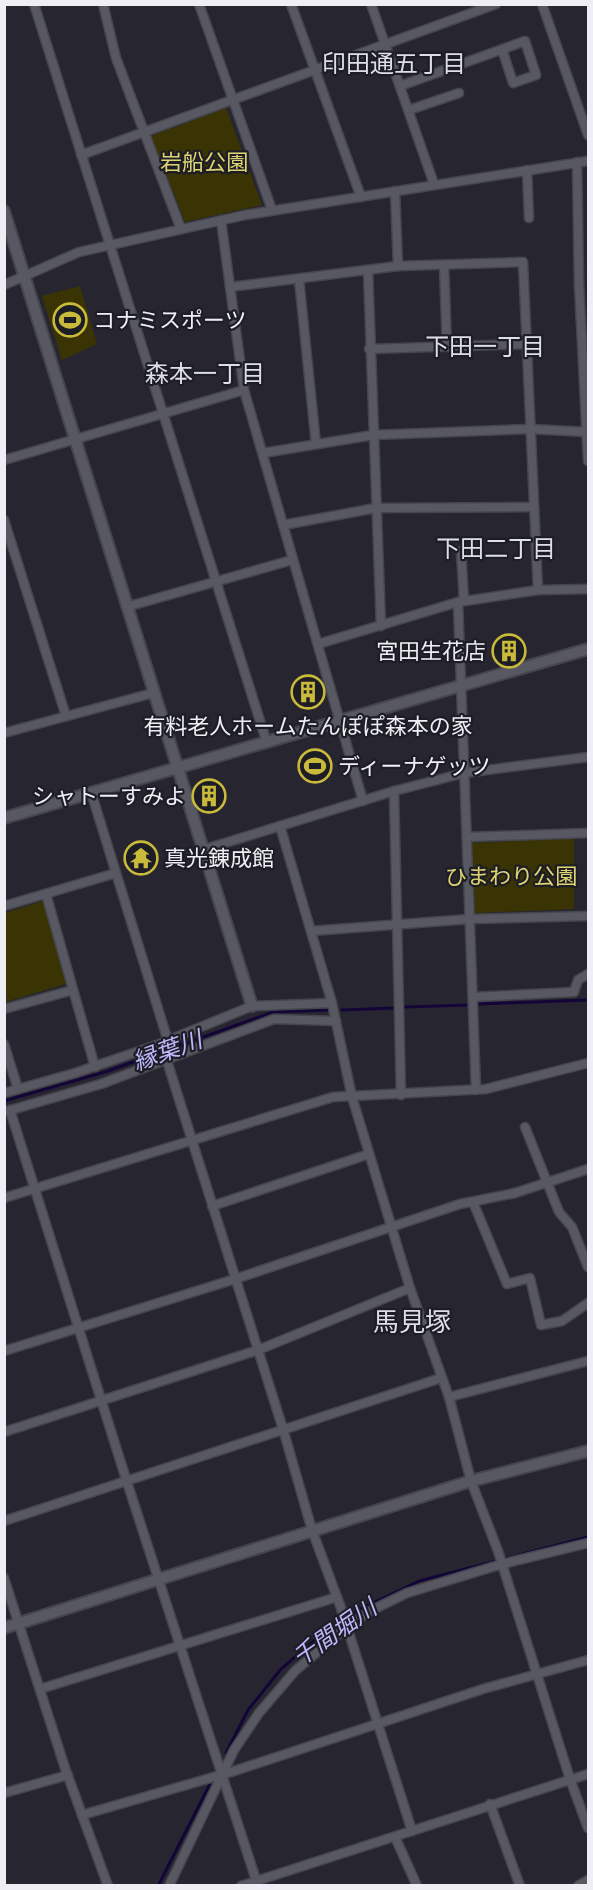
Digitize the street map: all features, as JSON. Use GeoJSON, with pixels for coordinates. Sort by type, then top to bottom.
{"type":"FeatureCollection","features":[{"type":"Feature","properties":{"kind":"street"},"geometry":{"type":"LineString","coordinates":[[46,4],[35,7],[267,743]]}},
{"type":"Feature","properties":{"kind":"street"},"geometry":{"type":"LineString","coordinates":[[103,4],[116,58],[181,229]]}},
{"type":"Feature","properties":{"kind":"street"},"geometry":{"type":"LineString","coordinates":[[199,4],[272,210]]}},
{"type":"Feature","properties":{"kind":"street"},"geometry":{"type":"LineString","coordinates":[[291,4],[361,197]]}},
{"type":"Feature","properties":{"kind":"street"},"geometry":{"type":"LineString","coordinates":[[370,4],[434,184]]}},
{"type":"Feature","properties":{"kind":"street"},"geometry":{"type":"LineString","coordinates":[[81,155],[496,4]]}},
{"type":"Feature","properties":{"kind":"street"},"geometry":{"type":"LineString","coordinates":[[543,4],[588,135]]}},
{"type":"Feature","properties":{"kind":"street"},"geometry":{"type":"LineString","coordinates":[[400,86],[525,41],[536,75],[513,83],[502,49]]}},
{"type":"Feature","properties":{"kind":"street"},"geometry":{"type":"LineString","coordinates":[[409,110],[459,93]]}},
{"type":"Feature","properties":{"kind":"street"},"geometry":{"type":"LineString","coordinates":[[4,285],[79,252],[221,220],[395,190],[588,161]]}},
{"type":"Feature","properties":{"kind":"street"},"geometry":{"type":"LineString","coordinates":[[577,162],[584,284],[588,461]]}},
{"type":"Feature","properties":{"kind":"street"},"geometry":{"type":"LineString","coordinates":[[527,170],[529,218]]}},
{"type":"Feature","properties":{"kind":"street"},"geometry":{"type":"LineString","coordinates":[[395,190],[398,266]]}},
{"type":"Feature","properties":{"kind":"street"},"geometry":{"type":"LineString","coordinates":[[4,211],[252,1006]]}},
{"type":"Feature","properties":{"kind":"street"},"geometry":{"type":"LineString","coordinates":[[221,220],[244,390],[363,801]]}},
{"type":"Feature","properties":{"kind":"street"},"geometry":{"type":"LineString","coordinates":[[230,287],[398,266],[523,262],[538,590]]}},
{"type":"Feature","properties":{"kind":"street"},"geometry":{"type":"LineString","coordinates":[[444,265],[447,347]]}},
{"type":"Feature","properties":{"kind":"street"},"geometry":{"type":"LineString","coordinates":[[368,270],[369,349],[381,626]]}},
{"type":"Feature","properties":{"kind":"street"},"geometry":{"type":"LineString","coordinates":[[299,279],[316,444]]}},
{"type":"Feature","properties":{"kind":"street"},"geometry":{"type":"LineString","coordinates":[[369,349],[527,344]]}},
{"type":"Feature","properties":{"kind":"street"},"geometry":{"type":"LineString","coordinates":[[4,460],[244,390]]}},
{"type":"Feature","properties":{"kind":"street"},"geometry":{"type":"LineString","coordinates":[[263,453],[373,435],[530,429],[588,432]]}},
{"type":"Feature","properties":{"kind":"street"},"geometry":{"type":"LineString","coordinates":[[283,525],[376,508],[533,507]]}},
{"type":"Feature","properties":{"kind":"street"},"geometry":{"type":"LineString","coordinates":[[4,520],[7,541],[66,716]]}},
{"type":"Feature","properties":{"kind":"street"},"geometry":{"type":"LineString","coordinates":[[461,551],[461,687],[476,1089]]}},
{"type":"Feature","properties":{"kind":"street"},"geometry":{"type":"LineString","coordinates":[[126,607],[214,580],[292,560]]}},
{"type":"Feature","properties":{"kind":"street"},"geometry":{"type":"LineString","coordinates":[[318,644],[461,602],[538,590],[588,589]]}},
{"type":"Feature","properties":{"kind":"street"},"geometry":{"type":"LineString","coordinates":[[4,818],[588,649]]}},
{"type":"Feature","properties":{"kind":"street"},"geometry":{"type":"LineString","coordinates":[[4,733],[153,693]]}},
{"type":"Feature","properties":{"kind":"street"},"geometry":{"type":"LineString","coordinates":[[202,850],[394,791],[464,773],[588,757]]}},
{"type":"Feature","properties":{"kind":"street"},"geometry":{"type":"LineString","coordinates":[[394,791],[401,1095]]}},
{"type":"Feature","properties":{"kind":"street"},"geometry":{"type":"LineString","coordinates":[[91,792],[168,1041]]}},
{"type":"Feature","properties":{"kind":"street"},"geometry":{"type":"LineString","coordinates":[[279,826],[332,1003],[352,1096],[410,1288],[449,1397],[471,1481],[498,1551],[570,1779],[588,1828]]}},
{"type":"Feature","properties":{"kind":"street"},"geometry":{"type":"LineString","coordinates":[[467,837],[588,833]]}},
{"type":"Feature","properties":{"kind":"street"},"geometry":{"type":"LineString","coordinates":[[5,904],[116,873]]}},
{"type":"Feature","properties":{"kind":"street"},"geometry":{"type":"LineString","coordinates":[[46,894],[94,1066]]}},
{"type":"Feature","properties":{"kind":"street"},"geometry":{"type":"LineString","coordinates":[[311,931],[470,919],[588,916]]}},
{"type":"Feature","properties":{"kind":"street"},"geometry":{"type":"LineString","coordinates":[[473,997],[574,992],[578,980],[588,974]]}},
{"type":"Feature","properties":{"kind":"street"},"geometry":{"type":"LineString","coordinates":[[4,1009],[73,990]]}},
{"type":"Feature","properties":{"kind":"street"},"geometry":{"type":"LineString","coordinates":[[4,1093],[168,1041],[252,1006],[332,1003]]}},
{"type":"Feature","properties":{"kind":"street"},"geometry":{"type":"LineString","coordinates":[[258,1883],[226,1789],[224,1774],[180,1648],[160,1579],[34,1188],[7,1111],[101,1084],[274,1019],[336,1021]]}},
{"type":"Feature","properties":{"kind":"street"},"geometry":{"type":"LineString","coordinates":[[4,1044],[18,1089]]}},
{"type":"Feature","properties":{"kind":"street"},"geometry":{"type":"LineString","coordinates":[[166,1061],[284,1429],[312,1530],[347,1626],[412,1831]]}},
{"type":"Feature","properties":{"kind":"street"},"geometry":{"type":"LineString","coordinates":[[4,1198],[333,1097],[401,1095],[476,1089],[588,1063]]}},
{"type":"Feature","properties":{"kind":"street"},"geometry":{"type":"LineString","coordinates":[[525,1127],[559,1212],[572,1227],[581,1244],[588,1267]]}},
{"type":"Feature","properties":{"kind":"street"},"geometry":{"type":"LineString","coordinates":[[212,1206],[369,1154]]}},
{"type":"Feature","properties":{"kind":"street"},"geometry":{"type":"LineString","coordinates":[[4,1351],[235,1279],[392,1226],[473,1202],[515,1193],[588,1169]]}},
{"type":"Feature","properties":{"kind":"street"},"geometry":{"type":"LineString","coordinates":[[473,1202],[507,1284],[530,1278],[541,1325],[562,1322],[588,1303]]}},
{"type":"Feature","properties":{"kind":"street"},"geometry":{"type":"LineString","coordinates":[[4,1432],[258,1350],[410,1288]]}},
{"type":"Feature","properties":{"kind":"street"},"geometry":{"type":"LineString","coordinates":[[449,1397],[588,1361]]}},
{"type":"Feature","properties":{"kind":"street"},"geometry":{"type":"LineString","coordinates":[[4,1521],[126,1479],[441,1378]]}},
{"type":"Feature","properties":{"kind":"street"},"geometry":{"type":"LineString","coordinates":[[4,1628],[471,1481],[588,1450]]}},
{"type":"Feature","properties":{"kind":"street"},"geometry":{"type":"LineString","coordinates":[[169,1886],[234,1750],[275,1691],[312,1655],[347,1626],[388,1601],[502,1563],[588,1544]]}},
{"type":"Feature","properties":{"kind":"street"},"geometry":{"type":"LineString","coordinates":[[4,1578],[21,1623],[68,1775],[108,1886]]}},
{"type":"Feature","properties":{"kind":"street"},"geometry":{"type":"LineString","coordinates":[[40,1689],[180,1648],[337,1597]]}},
{"type":"Feature","properties":{"kind":"street"},"geometry":{"type":"LineString","coordinates":[[82,1815],[224,1774],[537,1673],[588,1660]]}},
{"type":"Feature","properties":{"kind":"street"},"geometry":{"type":"LineString","coordinates":[[242,1886],[258,1883],[490,1804],[588,1774]]}},
{"type":"Feature","properties":{"kind":"street"},"geometry":{"type":"LineString","coordinates":[[4,1793],[68,1775]]}},
{"type":"Feature","properties":{"kind":"street"},"geometry":{"type":"LineString","coordinates":[[490,1804],[520,1886]]}},
{"type":"Feature","properties":{"kind":"street"},"geometry":{"type":"LineString","coordinates":[[395,1837],[417,1886]]}},
{"type":"Feature","properties":{"kind":"street"},"geometry":{"type":"LineString","coordinates":[[578,1886],[588,1880]]}},
{"type":"Feature","properties":{"kind":"green space","name":"岩船公園"},"geometry":{"type":"Polygon","coordinates":[[[226,108],[262,205],[185,222],[151,136],[226,108]]]}},
{"type":"Feature","properties":{"kind":"green space","name":"コナミスポーツ"},"geometry":{"type":"Polygon","coordinates":[[[80,286],[97,344],[62,360],[42,296],[80,286]]]}},
{"type":"Feature","properties":{"kind":"green space","name":"ディーナゲッツ"},"geometry":{"type":"Polygon","coordinates":[[[321,752],[328,775],[309,780],[302,758],[321,752]]]}},
{"type":"Feature","properties":{"kind":"green space","name":"ひまわり公園"},"geometry":{"type":"Polygon","coordinates":[[[574,838],[574,909],[475,913],[472,843],[574,838]]]}},
{"type":"Feature","properties":{"kind":"green space"},"geometry":{"type":"Polygon","coordinates":[[[43,901],[66,984],[5,1002],[5,913],[43,901]]]}},
{"type":"Feature","properties":{"kind":"waterway","name":"縁葉川"},"geometry":{"type":"LineString","coordinates":[[479,1004],[588,1000]]}},
{"type":"Feature","properties":{"kind":"waterway","name":"縁葉川"},"geometry":{"type":"LineString","coordinates":[[405,1007],[469,1005]]}},
{"type":"Feature","properties":{"kind":"waterway","name":"縁葉川"},"geometry":{"type":"LineString","coordinates":[[342,1010],[394,1008]]}},
{"type":"Feature","properties":{"kind":"waterway","name":"縁葉川"},"geometry":{"type":"LineString","coordinates":[[4,1101],[105,1072],[273,1012],[330,1010]]}},
{"type":"Feature","properties":{"kind":"waterway","name":"千間堀川"},"geometry":{"type":"LineString","coordinates":[[226,1753],[248,1710],[281,1669],[321,1635],[358,1610],[419,1581],[588,1537]]}},
{"type":"Feature","properties":{"kind":"waterway","name":"千間堀川"},"geometry":{"type":"LineString","coordinates":[[158,1886],[211,1782]]}},
{"type":"Feature","properties":{"kind":"place","name":"コナミスポーツ"},"geometry":{"type":"Point","coordinates":[70,320]}},
{"type":"Feature","properties":{"kind":"place","name":"宮田生花店"},"geometry":{"type":"Point","coordinates":[509,651]}},
{"type":"Feature","properties":{"kind":"place","name":"有料老人ホームたんぽぽ森本の家"},"geometry":{"type":"Point","coordinates":[308,692]}},
{"type":"Feature","properties":{"kind":"place","name":"ディーナゲッツ"},"geometry":{"type":"Point","coordinates":[315,766]}},
{"type":"Feature","properties":{"kind":"place","name":"シャトーすみよ"},"geometry":{"type":"Point","coordinates":[209,796]}},
{"type":"Feature","properties":{"kind":"place","name":"真光錬成館"},"geometry":{"type":"Point","coordinates":[141,858]}},
{"type":"Feature","properties":{"kind":"district","name":"印田通五丁目"},"geometry":{"type":"Point","coordinates":[394,63]}},
{"type":"Feature","properties":{"kind":"district","name":"下田一丁目"},"geometry":{"type":"Point","coordinates":[485,346]}},
{"type":"Feature","properties":{"kind":"district","name":"森本一丁目"},"geometry":{"type":"Point","coordinates":[205,373]}},
{"type":"Feature","properties":{"kind":"district","name":"下田二丁目"},"geometry":{"type":"Point","coordinates":[496,548]}},
{"type":"Feature","properties":{"kind":"district","name":"馬見塚"},"geometry":{"type":"Point","coordinates":[412,1321]}}]}
